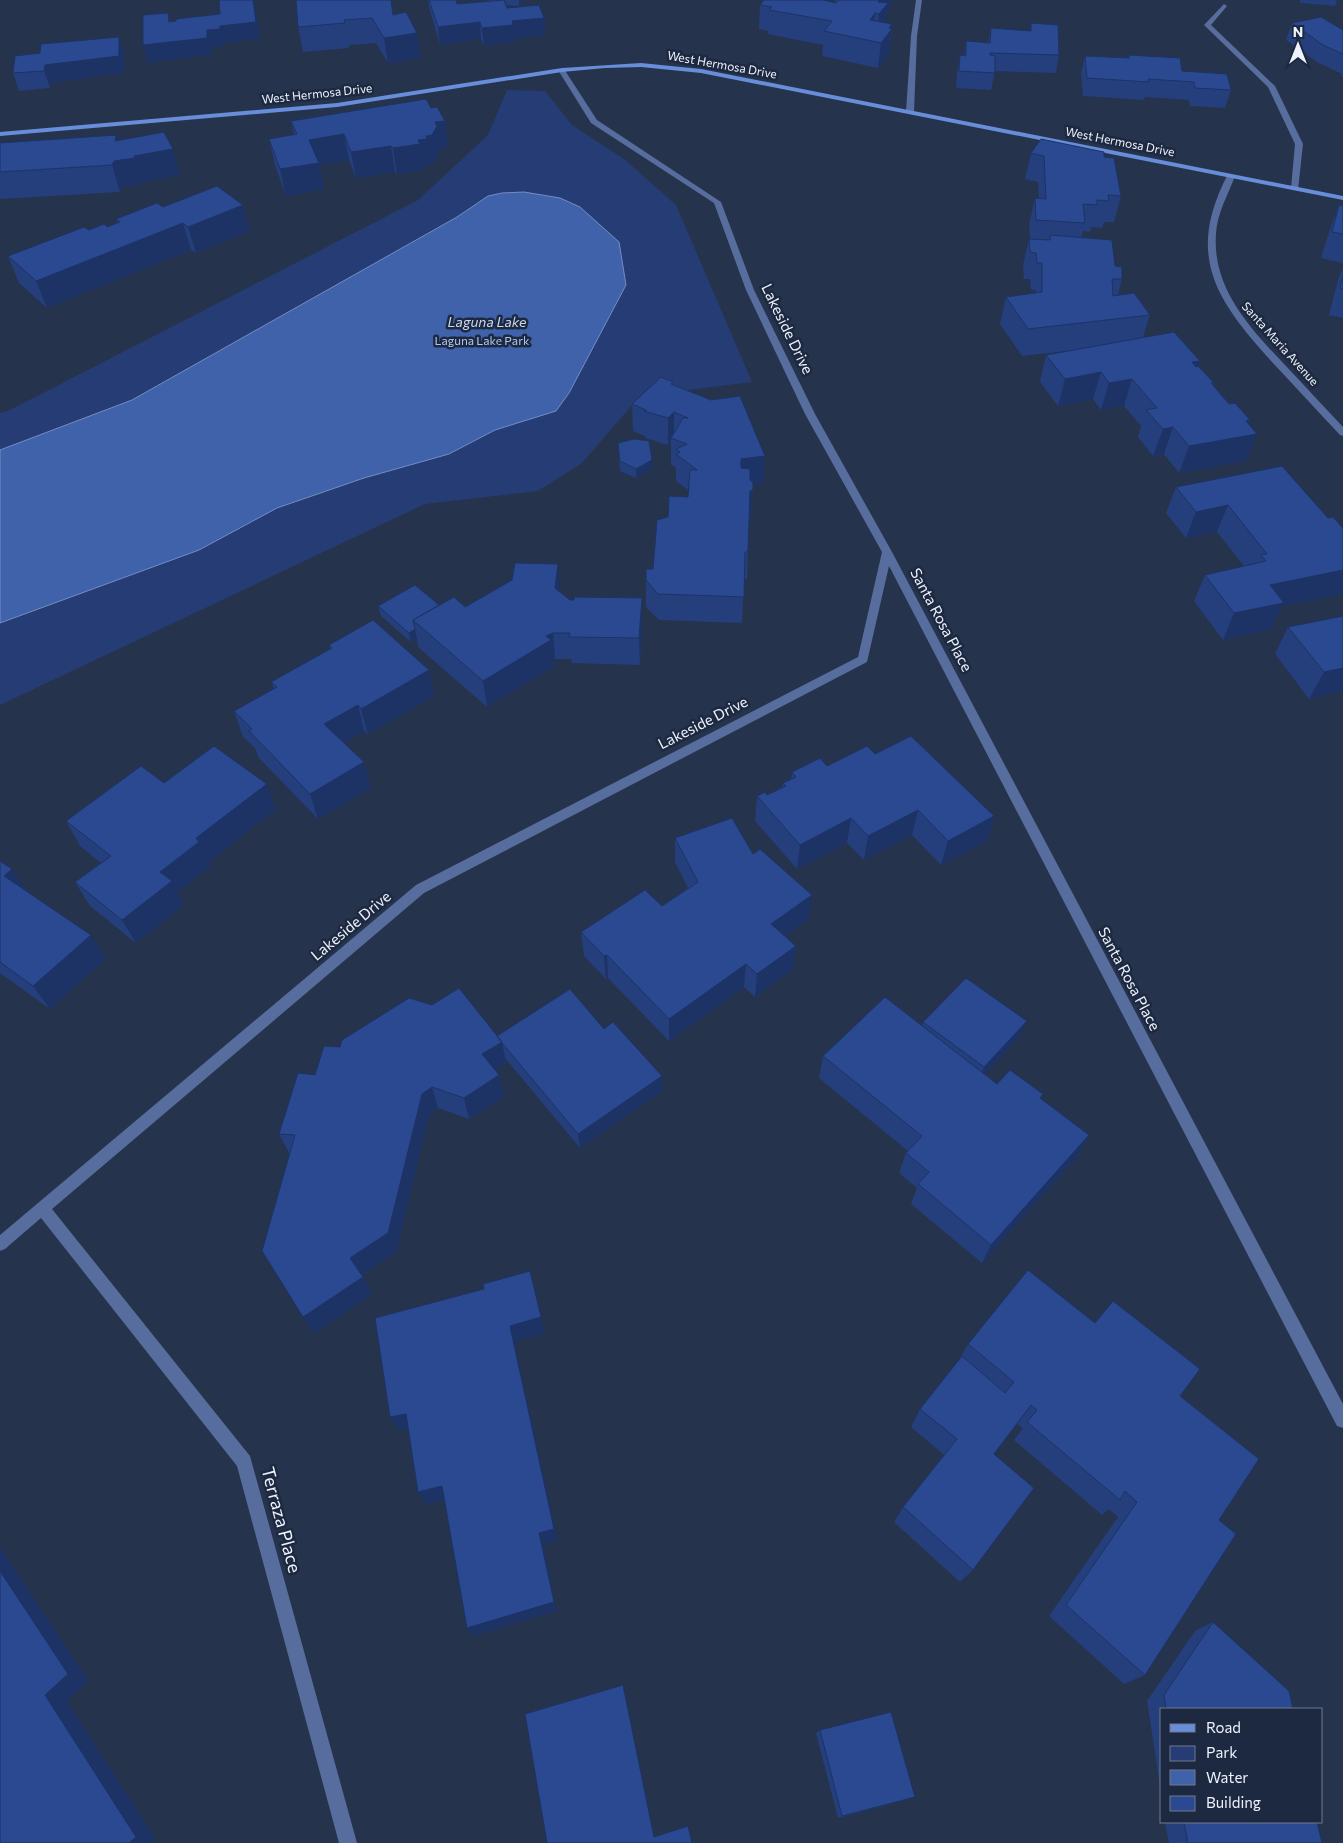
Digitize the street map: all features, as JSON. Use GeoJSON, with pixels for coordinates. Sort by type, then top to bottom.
{"type":"FeatureCollection","features":[{"type":"Feature","properties":{"kind":"street"},"geometry":{"type":"LineString","coordinates":[[910,112],[914,36],[919,0]]}},
{"type":"Feature","properties":{"kind":"street"},"geometry":{"type":"LineString","coordinates":[[1224,6],[1207,24],[1271,86],[1299,144],[1295,188]]}},
{"type":"Feature","properties":{"kind":"street","name":"West Hermosa Drive"},"geometry":{"type":"LineString","coordinates":[[0,134],[337,105],[562,70],[627,65],[682,68],[1343,198]]}},
{"type":"Feature","properties":{"kind":"street","name":"Lakeside Drive"},"geometry":{"type":"LineString","coordinates":[[0,1244],[420,889],[863,659],[887,552],[810,414],[750,290],[717,202],[594,121],[562,70]]}},
{"type":"Feature","properties":{"kind":"street","name":"Santa Maria Avenue"},"geometry":{"type":"LineString","coordinates":[[1231,176],[1214,220],[1213,260],[1216,276],[1223,293],[1231,309],[1244,326],[1343,433]]}},
{"type":"Feature","properties":{"kind":"street","name":"Santa Rosa Place"},"geometry":{"type":"LineString","coordinates":[[887,552],[1343,1420]]}},
{"type":"Feature","properties":{"kind":"street","name":"Terraza Place"},"geometry":{"type":"LineString","coordinates":[[43,1209],[244,1462],[348,1843]]}},
{"type":"Feature","properties":{"kind":"green space","name":"Laguna Lake Park"},"geometry":{"type":"Polygon","coordinates":[[[507,90],[545,91],[572,125],[624,159],[676,205],[752,382],[640,396],[582,463],[538,491],[425,504],[0,705],[0,413],[10,410],[418,200],[488,135],[507,90]]]}},
{"type":"Feature","properties":{"kind":"water","name":"Laguna Lake"},"geometry":{"type":"Polygon","coordinates":[[[524,192],[560,198],[580,207],[619,242],[626,285],[569,393],[556,411],[495,430],[449,454],[364,478],[277,508],[199,550],[0,623],[0,450],[132,400],[457,217],[488,196],[524,192]]]}},
{"type":"Feature","properties":{"kind":"building"},"geometry":{"type":"Polygon","coordinates":[[[219,0],[253,0],[256,22],[220,26],[220,29],[207,30],[207,38],[143,45],[143,15],[168,13],[169,22],[176,21],[176,19],[220,14],[219,0]]]}},
{"type":"Feature","properties":{"kind":"building"},"geometry":{"type":"Polygon","coordinates":[[[296,0],[391,0],[393,15],[406,12],[417,33],[384,38],[372,18],[344,20],[345,23],[298,27],[296,0]]]}},
{"type":"Feature","properties":{"kind":"building"},"geometry":{"type":"Polygon","coordinates":[[[429,0],[456,0],[457,4],[504,0],[507,8],[539,5],[544,18],[512,21],[513,25],[482,28],[480,22],[438,27],[429,0]]]}},
{"type":"Feature","properties":{"kind":"building"},"geometry":{"type":"Polygon","coordinates":[[[764,0],[823,0],[836,3],[839,0],[879,0],[878,2],[888,3],[879,14],[875,13],[870,20],[892,24],[889,28],[892,29],[881,43],[824,31],[832,21],[769,10],[772,7],[760,5],[764,0]]]}},
{"type":"Feature","properties":{"kind":"building"},"geometry":{"type":"Polygon","coordinates":[[[1321,17],[1343,30],[1343,54],[1323,45],[1292,23],[1321,17]]]}},
{"type":"Feature","properties":{"kind":"building"},"geometry":{"type":"Polygon","coordinates":[[[1031,23],[1058,25],[1059,55],[990,53],[990,55],[995,56],[995,73],[959,71],[960,55],[966,56],[966,41],[990,43],[991,28],[1031,31],[1031,23]]]}},
{"type":"Feature","properties":{"kind":"building"},"geometry":{"type":"Polygon","coordinates":[[[119,37],[119,56],[45,65],[44,71],[13,73],[15,56],[40,53],[41,44],[119,37]]]}},
{"type":"Feature","properties":{"kind":"building"},"geometry":{"type":"Polygon","coordinates":[[[1129,55],[1180,58],[1182,71],[1227,74],[1231,90],[1195,88],[1194,82],[1148,79],[1149,82],[1087,78],[1085,56],[1129,58],[1129,55]]]}},
{"type":"Feature","properties":{"kind":"building"},"geometry":{"type":"Polygon","coordinates":[[[426,99],[431,108],[437,107],[445,121],[435,122],[437,126],[432,135],[426,136],[427,139],[418,140],[420,144],[351,152],[344,134],[309,140],[319,163],[280,169],[269,139],[297,134],[291,121],[426,99]]]}},
{"type":"Feature","properties":{"kind":"building"},"geometry":{"type":"Polygon","coordinates":[[[164,132],[173,149],[114,161],[112,165],[0,172],[0,143],[116,135],[115,141],[164,132]]]}},
{"type":"Feature","properties":{"kind":"building"},"geometry":{"type":"Polygon","coordinates":[[[1041,139],[1104,152],[1104,157],[1114,158],[1121,196],[1108,195],[1109,201],[1097,200],[1097,205],[1083,204],[1085,223],[1036,220],[1035,198],[1046,199],[1044,156],[1031,153],[1041,139]]]}},
{"type":"Feature","properties":{"kind":"building"},"geometry":{"type":"Polygon","coordinates":[[[217,186],[243,205],[188,227],[183,223],[36,281],[8,256],[84,227],[89,230],[104,224],[107,227],[120,222],[116,219],[157,203],[163,207],[217,186]]]}},
{"type":"Feature","properties":{"kind":"building"},"geometry":{"type":"Polygon","coordinates":[[[1339,205],[1343,206],[1343,234],[1332,232],[1339,205]]]}},
{"type":"Feature","properties":{"kind":"building"},"geometry":{"type":"Polygon","coordinates":[[[1050,235],[1112,240],[1115,266],[1122,267],[1122,279],[1112,279],[1113,296],[1134,293],[1150,315],[1028,329],[1006,297],[1042,292],[1042,263],[1037,263],[1036,253],[1030,252],[1029,239],[1050,240],[1050,235]]]}},
{"type":"Feature","properties":{"kind":"building"},"geometry":{"type":"Polygon","coordinates":[[[1343,276],[1343,289],[1340,288],[1343,276]]]}},
{"type":"Feature","properties":{"kind":"building"},"geometry":{"type":"Polygon","coordinates":[[[1174,332],[1200,361],[1192,362],[1196,367],[1198,366],[1214,383],[1211,383],[1229,404],[1235,403],[1250,420],[1246,421],[1257,434],[1189,446],[1173,427],[1163,429],[1146,410],[1157,408],[1132,379],[1109,383],[1101,372],[1065,379],[1046,355],[1174,332]]]}},
{"type":"Feature","properties":{"kind":"building"},"geometry":{"type":"Polygon","coordinates":[[[661,377],[673,382],[671,384],[711,400],[740,396],[765,456],[741,459],[741,468],[750,469],[750,480],[753,482],[753,490],[750,491],[748,552],[745,552],[744,597],[658,594],[646,580],[646,569],[653,569],[657,520],[668,517],[669,496],[688,497],[690,470],[697,470],[676,454],[680,452],[676,449],[687,444],[671,438],[683,418],[688,418],[674,412],[668,418],[644,411],[646,410],[632,404],[661,377]]]}},
{"type":"Feature","properties":{"kind":"building"},"geometry":{"type":"Polygon","coordinates":[[[634,439],[649,441],[652,460],[636,469],[620,461],[618,443],[634,439]]]}},
{"type":"Feature","properties":{"kind":"building"},"geometry":{"type":"Polygon","coordinates":[[[1282,466],[1328,518],[1333,517],[1343,528],[1343,570],[1270,585],[1284,603],[1234,613],[1205,575],[1266,561],[1261,555],[1267,554],[1228,505],[1196,512],[1176,487],[1282,466]]]}},
{"type":"Feature","properties":{"kind":"building"},"geometry":{"type":"Polygon","coordinates":[[[515,563],[558,564],[555,588],[570,600],[574,600],[574,597],[642,598],[639,638],[569,637],[570,633],[553,633],[546,636],[551,640],[483,681],[413,620],[454,597],[465,607],[512,580],[515,563]]]}},
{"type":"Feature","properties":{"kind":"building"},"geometry":{"type":"Polygon","coordinates":[[[415,585],[439,605],[413,620],[415,629],[409,633],[378,606],[415,585]]]}},
{"type":"Feature","properties":{"kind":"building"},"geometry":{"type":"Polygon","coordinates":[[[1343,616],[1343,668],[1324,672],[1288,627],[1343,616]]]}},
{"type":"Feature","properties":{"kind":"building"},"geometry":{"type":"Polygon","coordinates":[[[373,620],[429,670],[361,709],[358,705],[324,724],[364,762],[310,794],[249,731],[252,729],[234,711],[277,687],[271,682],[332,648],[329,645],[373,620]]]}},
{"type":"Feature","properties":{"kind":"building"},"geometry":{"type":"Polygon","coordinates":[[[911,736],[994,816],[948,841],[918,810],[868,836],[851,818],[800,845],[757,796],[765,792],[767,795],[786,786],[783,783],[796,777],[792,772],[820,758],[827,766],[867,746],[875,754],[911,736]]]}},
{"type":"Feature","properties":{"kind":"building"},"geometry":{"type":"Polygon","coordinates":[[[214,746],[267,784],[196,838],[199,842],[160,872],[172,881],[122,920],[75,882],[111,856],[66,821],[141,766],[164,783],[214,746]]]}},
{"type":"Feature","properties":{"kind":"building"},"geometry":{"type":"Polygon","coordinates":[[[732,818],[753,854],[760,849],[812,895],[771,924],[796,946],[757,974],[746,964],[669,1019],[607,955],[604,956],[581,932],[645,890],[662,906],[698,882],[675,838],[732,818]]]}},
{"type":"Feature","properties":{"kind":"building"},"geometry":{"type":"Polygon","coordinates":[[[0,861],[12,869],[4,876],[91,935],[33,986],[0,962],[0,861]]]}},
{"type":"Feature","properties":{"kind":"building"},"geometry":{"type":"Polygon","coordinates":[[[966,978],[1027,1021],[984,1067],[923,1022],[966,978]]]}},
{"type":"Feature","properties":{"kind":"building"},"geometry":{"type":"Polygon","coordinates":[[[459,988],[502,1042],[482,1054],[499,1075],[464,1098],[432,1087],[422,1094],[388,1233],[350,1258],[363,1277],[303,1317],[262,1251],[295,1135],[279,1134],[298,1073],[315,1075],[324,1046],[340,1047],[342,1040],[409,998],[432,1005],[459,988]]]}},
{"type":"Feature","properties":{"kind":"building"},"geometry":{"type":"Polygon","coordinates":[[[570,989],[604,1029],[613,1022],[662,1076],[578,1134],[497,1036],[570,989]]]}},
{"type":"Feature","properties":{"kind":"building"},"geometry":{"type":"Polygon","coordinates":[[[885,997],[997,1084],[1010,1070],[1043,1094],[1040,1098],[1089,1135],[991,1245],[918,1184],[929,1172],[906,1153],[922,1136],[823,1056],[885,997]]]}},
{"type":"Feature","properties":{"kind":"building"},"geometry":{"type":"Polygon","coordinates":[[[1028,1270],[1095,1323],[1113,1301],[1200,1369],[1180,1396],[1259,1459],[1219,1520],[1236,1534],[1145,1675],[1066,1605],[1137,1502],[1125,1491],[1120,1500],[1027,1422],[1037,1410],[1031,1405],[994,1454],[1034,1488],[973,1570],[903,1507],[957,1439],[920,1409],[962,1356],[1005,1393],[1014,1382],[968,1344],[1028,1270]]]}},
{"type":"Feature","properties":{"kind":"building"},"geometry":{"type":"Polygon","coordinates":[[[530,1271],[541,1317],[510,1326],[554,1529],[539,1533],[554,1602],[467,1628],[442,1486],[418,1492],[406,1414],[390,1417],[375,1318],[484,1289],[483,1284],[530,1271]]]}},
{"type":"Feature","properties":{"kind":"building"},"geometry":{"type":"Polygon","coordinates":[[[0,1571],[68,1674],[45,1695],[136,1837],[129,1843],[0,1843],[0,1571]]]}},
{"type":"Feature","properties":{"kind":"building"},"geometry":{"type":"Polygon","coordinates":[[[1213,1622],[1289,1691],[1293,1708],[1166,1708],[1164,1695],[1213,1622]]]}},
{"type":"Feature","properties":{"kind":"building"},"geometry":{"type":"Polygon","coordinates":[[[623,1685],[654,1837],[688,1826],[692,1843],[547,1843],[525,1714],[623,1685]]]}},
{"type":"Feature","properties":{"kind":"building"},"geometry":{"type":"Polygon","coordinates":[[[891,1712],[915,1797],[842,1816],[820,1730],[891,1712]]]}},
{"type":"Feature","properties":{"kind":"building"},"geometry":{"type":"Polygon","coordinates":[[[1184,1823],[1317,1823],[1322,1843],[1188,1843],[1184,1823]]]}}]}
